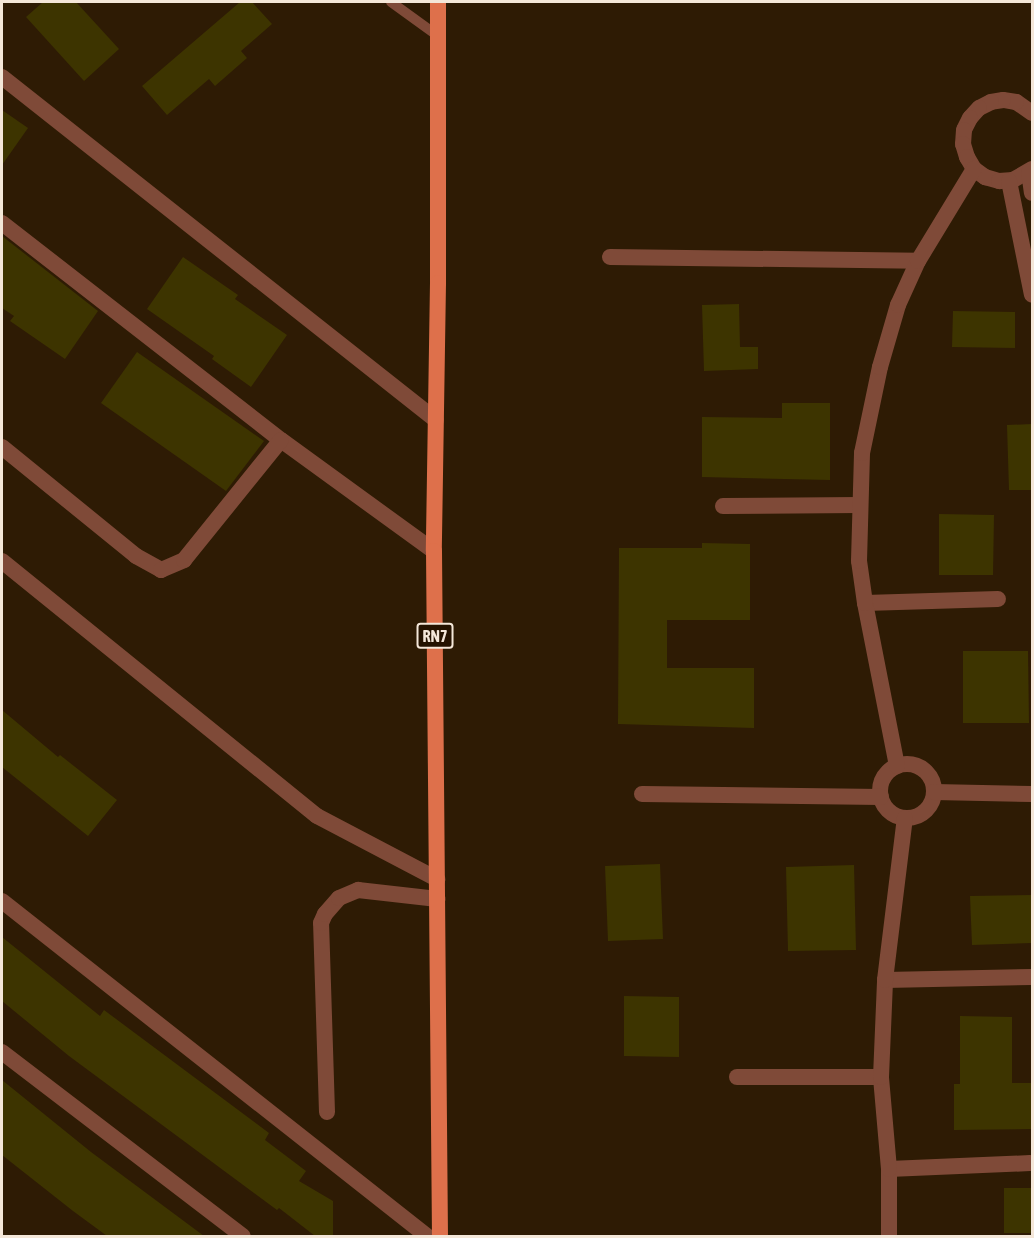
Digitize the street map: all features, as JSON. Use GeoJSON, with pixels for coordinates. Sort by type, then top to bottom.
{"type":"FeatureCollection","features":[{"type":"Feature","properties":{"kind":"main road","name":"RN7"},"geometry":{"type":"LineString","coordinates":[[438,2],[434,551],[440,1236]]}},
{"type":"Feature","properties":{"kind":"street"},"geometry":{"type":"LineString","coordinates":[[2,77],[436,420]]}},
{"type":"Feature","properties":{"kind":"street"},"geometry":{"type":"LineString","coordinates":[[1032,113],[1016,102],[1003,100],[980,108],[970,118],[964,130],[963,144],[974,169],[985,177],[1009,181],[1031,170],[1032,193]]}},
{"type":"Feature","properties":{"kind":"street"},"geometry":{"type":"LineString","coordinates":[[897,766],[859,561],[862,453],[870,407],[898,305],[918,261],[974,169]]}},
{"type":"Feature","properties":{"kind":"street"},"geometry":{"type":"LineString","coordinates":[[1009,181],[1032,296]]}},
{"type":"Feature","properties":{"kind":"street"},"geometry":{"type":"LineString","coordinates":[[2,223],[281,440],[434,551]]}},
{"type":"Feature","properties":{"kind":"street"},"geometry":{"type":"LineString","coordinates":[[610,257],[918,261]]}},
{"type":"Feature","properties":{"kind":"street"},"geometry":{"type":"LineString","coordinates":[[2,447],[136,556],[161,570],[184,560],[281,440]]}},
{"type":"Feature","properties":{"kind":"street"},"geometry":{"type":"LineString","coordinates":[[723,506],[860,505]]}},
{"type":"Feature","properties":{"kind":"street"},"geometry":{"type":"LineString","coordinates":[[2,561],[317,816],[437,879]]}},
{"type":"Feature","properties":{"kind":"street"},"geometry":{"type":"LineString","coordinates":[[865,603],[998,599]]}},
{"type":"Feature","properties":{"kind":"street"},"geometry":{"type":"LineString","coordinates":[[906,764],[920,768],[932,782],[934,792],[928,808],[913,818],[905,818],[888,810],[881,797],[880,788],[886,775],[897,766],[906,764]]}},
{"type":"Feature","properties":{"kind":"street"},"geometry":{"type":"LineString","coordinates":[[934,792],[1032,794]]}},
{"type":"Feature","properties":{"kind":"street"},"geometry":{"type":"LineString","coordinates":[[642,794],[881,797]]}},
{"type":"Feature","properties":{"kind":"street"},"geometry":{"type":"LineString","coordinates":[[889,1236],[889,1168],[881,1077],[885,980],[905,818]]}},
{"type":"Feature","properties":{"kind":"street"},"geometry":{"type":"LineString","coordinates":[[327,1112],[321,923],[325,914],[339,898],[358,890],[437,899]]}},
{"type":"Feature","properties":{"kind":"street"},"geometry":{"type":"LineString","coordinates":[[2,902],[427,1236]]}},
{"type":"Feature","properties":{"kind":"street"},"geometry":{"type":"LineString","coordinates":[[885,980],[1032,977]]}},
{"type":"Feature","properties":{"kind":"street"},"geometry":{"type":"LineString","coordinates":[[2,1052],[243,1236]]}},
{"type":"Feature","properties":{"kind":"street"},"geometry":{"type":"LineString","coordinates":[[737,1077],[881,1077]]}},
{"type":"Feature","properties":{"kind":"street"},"geometry":{"type":"LineString","coordinates":[[889,1168],[1030,1164]]}},
{"type":"Feature","properties":{"kind":"lane"},"geometry":{"type":"LineString","coordinates":[[391,2],[438,36]]}},
{"type":"Feature","properties":{"kind":"building"},"geometry":{"type":"Polygon","coordinates":[[[43,2],[76,2],[119,49],[84,81],[26,17],[43,2]]]}},
{"type":"Feature","properties":{"kind":"building"},"geometry":{"type":"Polygon","coordinates":[[[240,2],[252,2],[272,24],[241,51],[247,58],[215,86],[209,79],[167,115],[142,86],[240,2]]]}},
{"type":"Feature","properties":{"kind":"building"},"geometry":{"type":"Polygon","coordinates":[[[2,110],[28,128],[2,165],[2,110]]]}},
{"type":"Feature","properties":{"kind":"building"},"geometry":{"type":"Polygon","coordinates":[[[2,236],[98,311],[65,359],[10,321],[14,316],[2,308],[2,236]]]}},
{"type":"Feature","properties":{"kind":"building"},"geometry":{"type":"Polygon","coordinates":[[[183,257],[238,295],[235,299],[287,335],[251,387],[212,359],[214,356],[147,309],[183,257]]]}},
{"type":"Feature","properties":{"kind":"building"},"geometry":{"type":"Polygon","coordinates":[[[739,304],[740,347],[758,347],[758,369],[704,371],[702,305],[739,304]]]}},
{"type":"Feature","properties":{"kind":"building"},"geometry":{"type":"Polygon","coordinates":[[[953,311],[1015,312],[1015,348],[952,347],[953,311]]]}},
{"type":"Feature","properties":{"kind":"building"},"geometry":{"type":"Polygon","coordinates":[[[137,352],[264,441],[226,491],[101,403],[137,352]]]}},
{"type":"Feature","properties":{"kind":"building"},"geometry":{"type":"Polygon","coordinates":[[[782,403],[830,403],[830,480],[702,477],[702,417],[782,418],[782,403]]]}},
{"type":"Feature","properties":{"kind":"building"},"geometry":{"type":"Polygon","coordinates":[[[1032,424],[1032,490],[1009,490],[1007,425],[1032,424]]]}},
{"type":"Feature","properties":{"kind":"building"},"geometry":{"type":"Polygon","coordinates":[[[939,514],[994,515],[993,575],[939,575],[939,514]]]}},
{"type":"Feature","properties":{"kind":"building"},"geometry":{"type":"Polygon","coordinates":[[[702,543],[750,544],[750,620],[667,620],[667,668],[754,668],[754,728],[618,724],[619,548],[702,548],[702,543]]]}},
{"type":"Feature","properties":{"kind":"building"},"geometry":{"type":"Polygon","coordinates":[[[963,651],[1028,651],[1029,723],[963,723],[963,651]]]}},
{"type":"Feature","properties":{"kind":"building"},"geometry":{"type":"Polygon","coordinates":[[[2,710],[58,757],[60,755],[117,800],[88,836],[2,767],[2,710]]]}},
{"type":"Feature","properties":{"kind":"building"},"geometry":{"type":"Polygon","coordinates":[[[660,864],[663,939],[608,941],[605,866],[660,864]]]}},
{"type":"Feature","properties":{"kind":"building"},"geometry":{"type":"Polygon","coordinates":[[[854,865],[856,950],[788,951],[786,867],[854,865]]]}},
{"type":"Feature","properties":{"kind":"building"},"geometry":{"type":"Polygon","coordinates":[[[1032,895],[1032,943],[972,945],[970,896],[1032,895]]]}},
{"type":"Feature","properties":{"kind":"building"},"geometry":{"type":"Polygon","coordinates":[[[2,937],[100,1016],[104,1010],[269,1133],[265,1140],[306,1171],[299,1181],[333,1201],[333,1236],[315,1236],[279,1208],[277,1210],[69,1056],[2,1001],[2,937]]]}},
{"type":"Feature","properties":{"kind":"building"},"geometry":{"type":"Polygon","coordinates":[[[624,996],[679,997],[679,1057],[624,1056],[624,996]]]}},
{"type":"Feature","properties":{"kind":"building"},"geometry":{"type":"Polygon","coordinates":[[[960,1016],[1012,1017],[1012,1083],[1032,1083],[1032,1129],[954,1130],[954,1084],[960,1084],[960,1016]]]}},
{"type":"Feature","properties":{"kind":"building"},"geometry":{"type":"Polygon","coordinates":[[[2,1080],[91,1152],[204,1236],[107,1236],[73,1211],[2,1155],[2,1080]]]}},
{"type":"Feature","properties":{"kind":"building"},"geometry":{"type":"Polygon","coordinates":[[[1004,1188],[1032,1188],[1032,1233],[1004,1233],[1004,1188]]]}}]}
